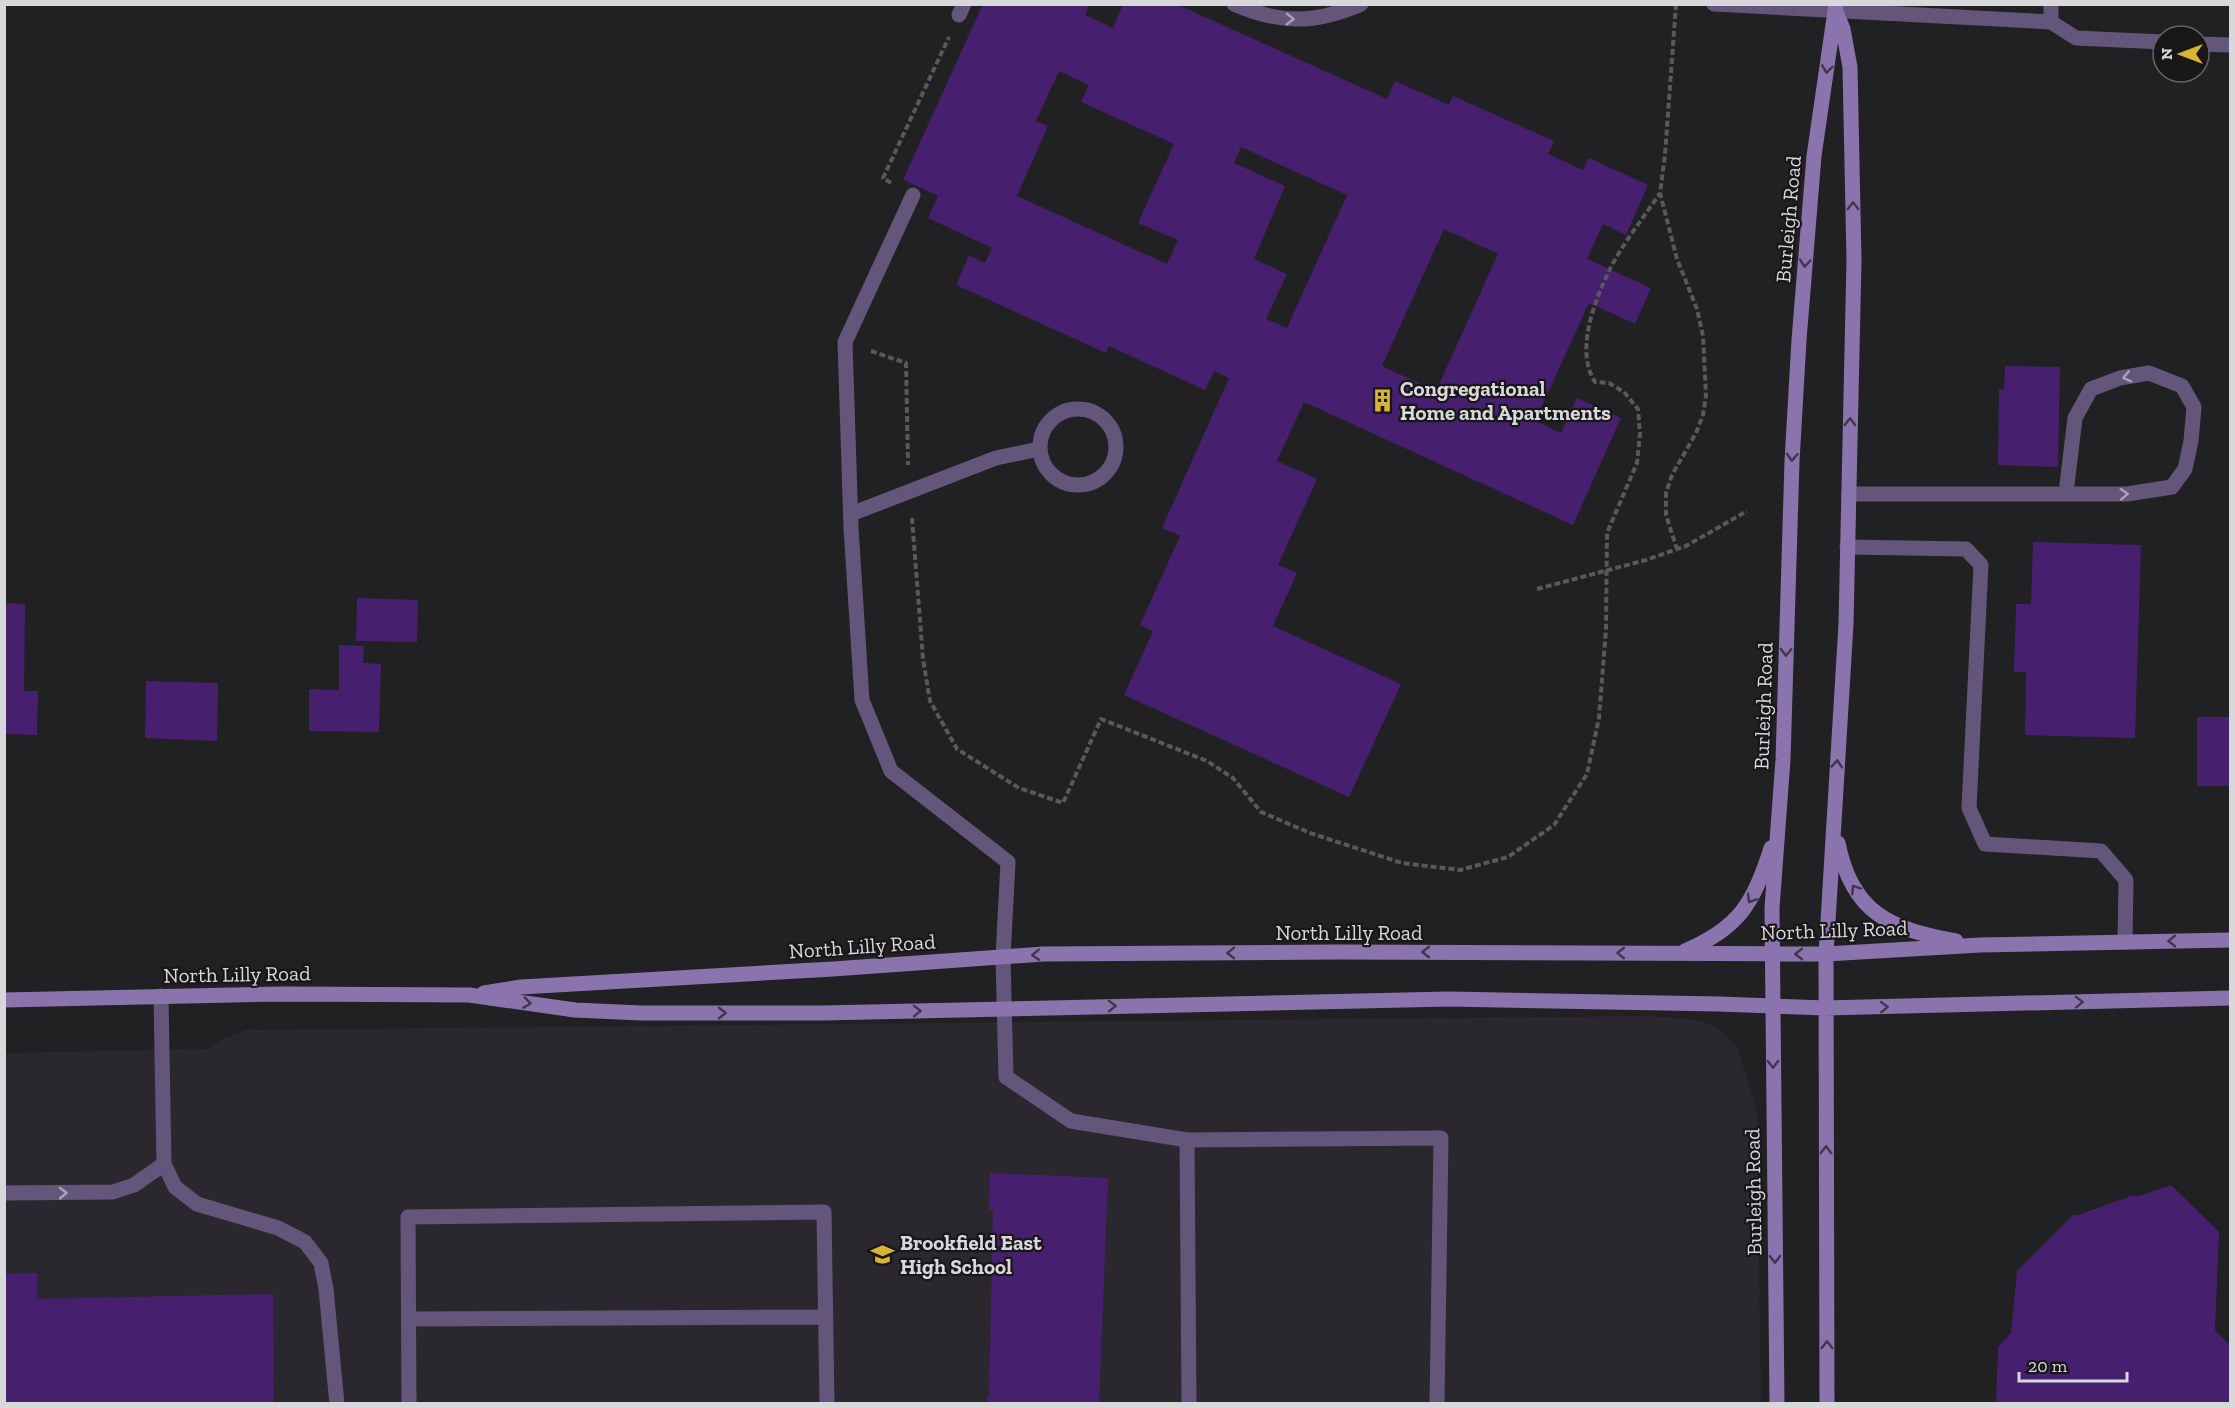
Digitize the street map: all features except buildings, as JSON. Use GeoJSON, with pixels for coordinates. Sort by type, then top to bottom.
{"type":"FeatureCollection","features":[{"type":"Feature","properties":{"kind":"street"},"geometry":{"type":"LineString","coordinates":[[1827,1404],[1826,954],[1846,624],[1854,260],[1851,79],[1843,28],[1836,8]]}},
{"type":"Feature","properties":{"kind":"street","name":"Burleigh Road"},"geometry":{"type":"LineString","coordinates":[[1777,1404],[1772,908],[1784,748],[1792,461],[1799,340],[1814,156],[1836,8]]}},
{"type":"Feature","properties":{"kind":"street"},"geometry":{"type":"LineString","coordinates":[[1834,822],[1842,864],[1852,887],[1866,906],[1880,916],[1920,934],[1980,945]]}},
{"type":"Feature","properties":{"kind":"street"},"geometry":{"type":"LineString","coordinates":[[1679,954],[1716,936],[1734,922],[1749,904],[1760,883],[1778,825]]}},
{"type":"Feature","properties":{"kind":"street","name":"North Lilly Road"},"geometry":{"type":"LineString","coordinates":[[469,995],[521,987],[1044,954],[1326,952],[1826,954],[1980,945],[2230,940]]}},
{"type":"Feature","properties":{"kind":"street","name":"North Lilly Road"},"geometry":{"type":"LineString","coordinates":[[4,1000],[282,994],[469,995],[575,1010],[640,1013],[823,1013],[1449,999],[1825,1008],[2230,998]]}},
{"type":"Feature","properties":{"kind":"lane"},"geometry":{"type":"LineString","coordinates":[[1234,4],[1271,18],[1286,20],[1331,15],[1361,4]]}},
{"type":"Feature","properties":{"kind":"lane"},"geometry":{"type":"LineString","coordinates":[[1714,4],[1836,8],[2051,22],[2076,38],[2151,41]]}},
{"type":"Feature","properties":{"kind":"lane"},"geometry":{"type":"LineString","coordinates":[[2051,4],[2051,22]]}},
{"type":"Feature","properties":{"kind":"lane"},"geometry":{"type":"LineString","coordinates":[[2211,44],[2230,45]]}},
{"type":"Feature","properties":{"kind":"lane"},"geometry":{"type":"LineString","coordinates":[[913,195],[845,342],[851,514],[862,700],[891,771],[1008,862],[1004,957],[1006,1077],[1071,1121],[1187,1140],[1441,1138],[1437,1404]]}},
{"type":"Feature","properties":{"kind":"lane"},"geometry":{"type":"LineString","coordinates":[[1848,494],[2066,494],[2127,494],[2172,487],[2185,469],[2191,441],[2194,406],[2182,386],[2149,373],[2120,378],[2091,389],[2075,418],[2066,494]]}},
{"type":"Feature","properties":{"kind":"lane"},"geometry":{"type":"LineString","coordinates":[[1080,408],[1093,411],[1104,418],[1112,429],[1116,441],[1113,465],[1105,476],[1094,483],[1082,486],[1069,485],[1057,480],[1048,472],[1039,449],[1041,436],[1047,424],[1056,415],[1080,408]]}},
{"type":"Feature","properties":{"kind":"lane"},"geometry":{"type":"LineString","coordinates":[[851,514],[996,458],[1039,449]]}},
{"type":"Feature","properties":{"kind":"lane"},"geometry":{"type":"LineString","coordinates":[[1847,547],[1966,549],[1981,565],[1969,808],[1985,844],[2101,851],[2126,880],[2125,942]]}},
{"type":"Feature","properties":{"kind":"lane"},"geometry":{"type":"LineString","coordinates":[[161,996],[164,1164],[175,1187],[197,1204],[278,1228],[305,1242],[321,1263],[326,1289],[337,1404]]}},
{"type":"Feature","properties":{"kind":"lane"},"geometry":{"type":"LineString","coordinates":[[1187,1140],[1189,1404]]}},
{"type":"Feature","properties":{"kind":"lane"},"geometry":{"type":"LineString","coordinates":[[4,1193],[113,1192],[135,1185],[164,1164]]}},
{"type":"Feature","properties":{"kind":"lane"},"geometry":{"type":"LineString","coordinates":[[409,1404],[408,1217],[824,1212],[827,1404]]}},
{"type":"Feature","properties":{"kind":"lane"},"geometry":{"type":"LineString","coordinates":[[409,1319],[826,1317]]}},
{"type":"Feature","properties":{"kind":"path"},"geometry":{"type":"LineString","coordinates":[[1676,4],[1660,193],[1677,259],[1699,318],[1703,336],[1706,395],[1703,415],[1696,433],[1672,475],[1666,494],[1666,515],[1677,549]]}},
{"type":"Feature","properties":{"kind":"path"},"geometry":{"type":"LineString","coordinates":[[913,195],[882,178],[962,10]]}},
{"type":"Feature","properties":{"kind":"path"},"geometry":{"type":"LineString","coordinates":[[845,342],[906,363],[910,491],[923,658],[930,701],[957,749],[1019,788],[1063,802],[1101,719],[1207,761],[1233,778],[1261,812],[1310,833],[1402,863],[1460,870],[1508,857],[1554,825],[1587,774],[1599,718],[1608,569],[1606,533],[1636,463],[1639,426],[1638,409],[1624,392],[1609,383],[1595,382],[1588,372],[1587,342],[1595,306],[1610,269],[1660,193]]}},
{"type":"Feature","properties":{"kind":"path"},"geometry":{"type":"LineString","coordinates":[[1537,589],[1646,560],[1686,546],[1747,511]]}},
{"type":"Feature","properties":{"kind":"shaded area","name":"Brookfield East High School"},"geometry":{"type":"Polygon","coordinates":[[[1652,1016],[1695,1020],[1716,1027],[1738,1048],[1757,1112],[1761,1403],[5,1403],[4,1053],[209,1049],[223,1039],[246,1030],[1652,1016]]]}},
{"type":"Feature","properties":{"kind":"place","name":"Congregational Home and Apartments"},"geometry":{"type":"Point","coordinates":[1382,400]}},
{"type":"Feature","properties":{"kind":"place","name":"Brookfield East High School"},"geometry":{"type":"Point","coordinates":[882,1254]}}]}
